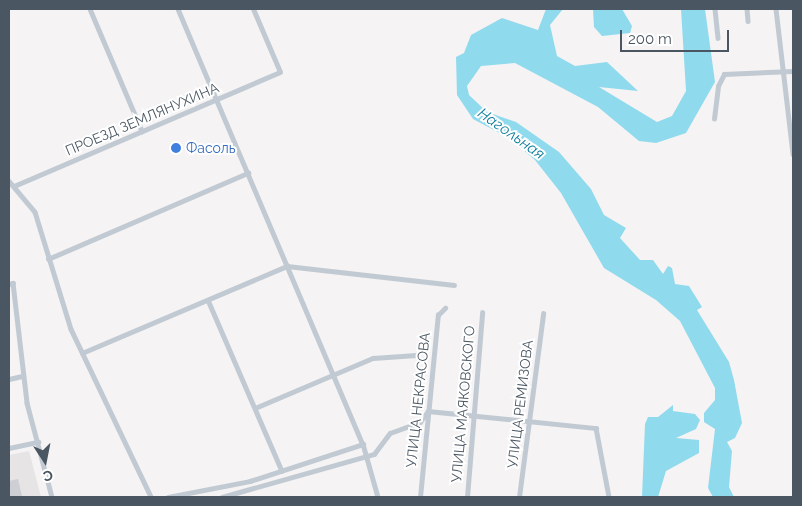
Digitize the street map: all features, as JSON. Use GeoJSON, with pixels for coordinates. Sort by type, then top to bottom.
{"type":"FeatureCollection","features":[{"type":"Feature","properties":{"kind":"street"},"geometry":{"type":"LineString","coordinates":[[90,9],[142,131]]}},
{"type":"Feature","properties":{"kind":"street"},"geometry":{"type":"LineString","coordinates":[[178,9],[363,444],[378,497]]}},
{"type":"Feature","properties":{"kind":"street","name":"ПРОЕЗД ЗЕМЛЯНУХИНА"},"geometry":{"type":"LineString","coordinates":[[14,186],[280,72],[253,9]]}},
{"type":"Feature","properties":{"kind":"street"},"geometry":{"type":"LineString","coordinates":[[714,9],[718,38]]}},
{"type":"Feature","properties":{"kind":"street"},"geometry":{"type":"LineString","coordinates":[[747,9],[748,20]]}},
{"type":"Feature","properties":{"kind":"street"},"geometry":{"type":"LineString","coordinates":[[776,9],[781,70],[793,154]]}},
{"type":"Feature","properties":{"kind":"street"},"geometry":{"type":"LineString","coordinates":[[714,119],[718,86],[724,74],[781,70],[793,71]]}},
{"type":"Feature","properties":{"kind":"street"},"geometry":{"type":"LineString","coordinates":[[48,259],[248,174]]}},
{"type":"Feature","properties":{"kind":"street"},"geometry":{"type":"LineString","coordinates":[[9,181],[35,212],[48,259],[82,353],[151,497]]}},
{"type":"Feature","properties":{"kind":"street"},"geometry":{"type":"LineString","coordinates":[[82,353],[287,266],[454,285]]}},
{"type":"Feature","properties":{"kind":"street"},"geometry":{"type":"LineString","coordinates":[[11,283],[22,376],[52,497]]}},
{"type":"Feature","properties":{"kind":"street"},"geometry":{"type":"LineString","coordinates":[[208,300],[282,471]]}},
{"type":"Feature","properties":{"kind":"street","name":"УЛИЦА НЕКРАСОВА"},"geometry":{"type":"LineString","coordinates":[[420,497],[438,315],[445,308]]}},
{"type":"Feature","properties":{"kind":"street","name":"УЛИЦА МАЯКОВСКОГО"},"geometry":{"type":"LineString","coordinates":[[467,497],[482,313]]}},
{"type":"Feature","properties":{"kind":"street","name":"УЛИЦА РЕМИЗОВА"},"geometry":{"type":"LineString","coordinates":[[519,497],[543,314]]}},
{"type":"Feature","properties":{"kind":"street"},"geometry":{"type":"LineString","coordinates":[[255,408],[374,358],[416,355]]}},
{"type":"Feature","properties":{"kind":"street"},"geometry":{"type":"LineString","coordinates":[[9,378],[22,376]]}},
{"type":"Feature","properties":{"kind":"street"},"geometry":{"type":"LineString","coordinates":[[222,497],[247,492],[379,451],[390,433],[420,422],[428,411],[596,428],[609,497]]}},
{"type":"Feature","properties":{"kind":"street"},"geometry":{"type":"LineString","coordinates":[[9,448],[38,442]]}},
{"type":"Feature","properties":{"kind":"street"},"geometry":{"type":"LineString","coordinates":[[168,497],[282,471],[363,444]]}},
{"type":"Feature","properties":{"kind":"street"},"geometry":{"type":"LineString","coordinates":[[247,492],[248,497]]}},
{"type":"Feature","properties":{"kind":"shaded area"},"geometry":{"type":"Polygon","coordinates":[[[29,451],[41,497],[9,497],[9,455],[29,451]]]}},
{"type":"Feature","properties":{"kind":"water","name":"Нагольная"},"geometry":{"type":"Polygon","coordinates":[[[546,9],[563,9],[550,25],[557,56],[575,66],[607,62],[638,91],[599,87],[657,122],[672,116],[686,91],[681,9],[705,9],[715,82],[686,133],[656,143],[639,141],[598,107],[515,63],[481,66],[467,86],[469,95],[487,112],[516,122],[559,152],[591,189],[604,215],[626,228],[620,238],[640,260],[653,260],[663,274],[668,266],[672,268],[675,284],[689,286],[702,307],[697,310],[729,362],[734,380],[742,423],[735,438],[727,442],[732,451],[729,487],[734,497],[713,497],[708,488],[715,429],[704,422],[704,413],[715,400],[715,388],[680,321],[656,300],[604,268],[561,193],[535,160],[509,138],[473,119],[457,95],[456,57],[464,53],[471,35],[502,18],[538,30],[546,9]]]}},
{"type":"Feature","properties":{"kind":"water"},"geometry":{"type":"Polygon","coordinates":[[[593,9],[622,9],[632,26],[630,33],[602,36],[594,27],[593,9]]]}},
{"type":"Feature","properties":{"kind":"water"},"geometry":{"type":"Polygon","coordinates":[[[673,405],[673,411],[695,414],[700,420],[696,429],[676,438],[699,440],[699,453],[666,471],[658,497],[642,497],[645,424],[648,417],[658,417],[673,405]]]}},
{"type":"Feature","properties":{"kind":"building"},"geometry":{"type":"Polygon","coordinates":[[[18,479],[22,496],[9,497],[9,481],[18,479]]]}},
{"type":"Feature","properties":{"kind":"place","name":"Фасоль"},"geometry":{"type":"Point","coordinates":[176,148]}}]}
